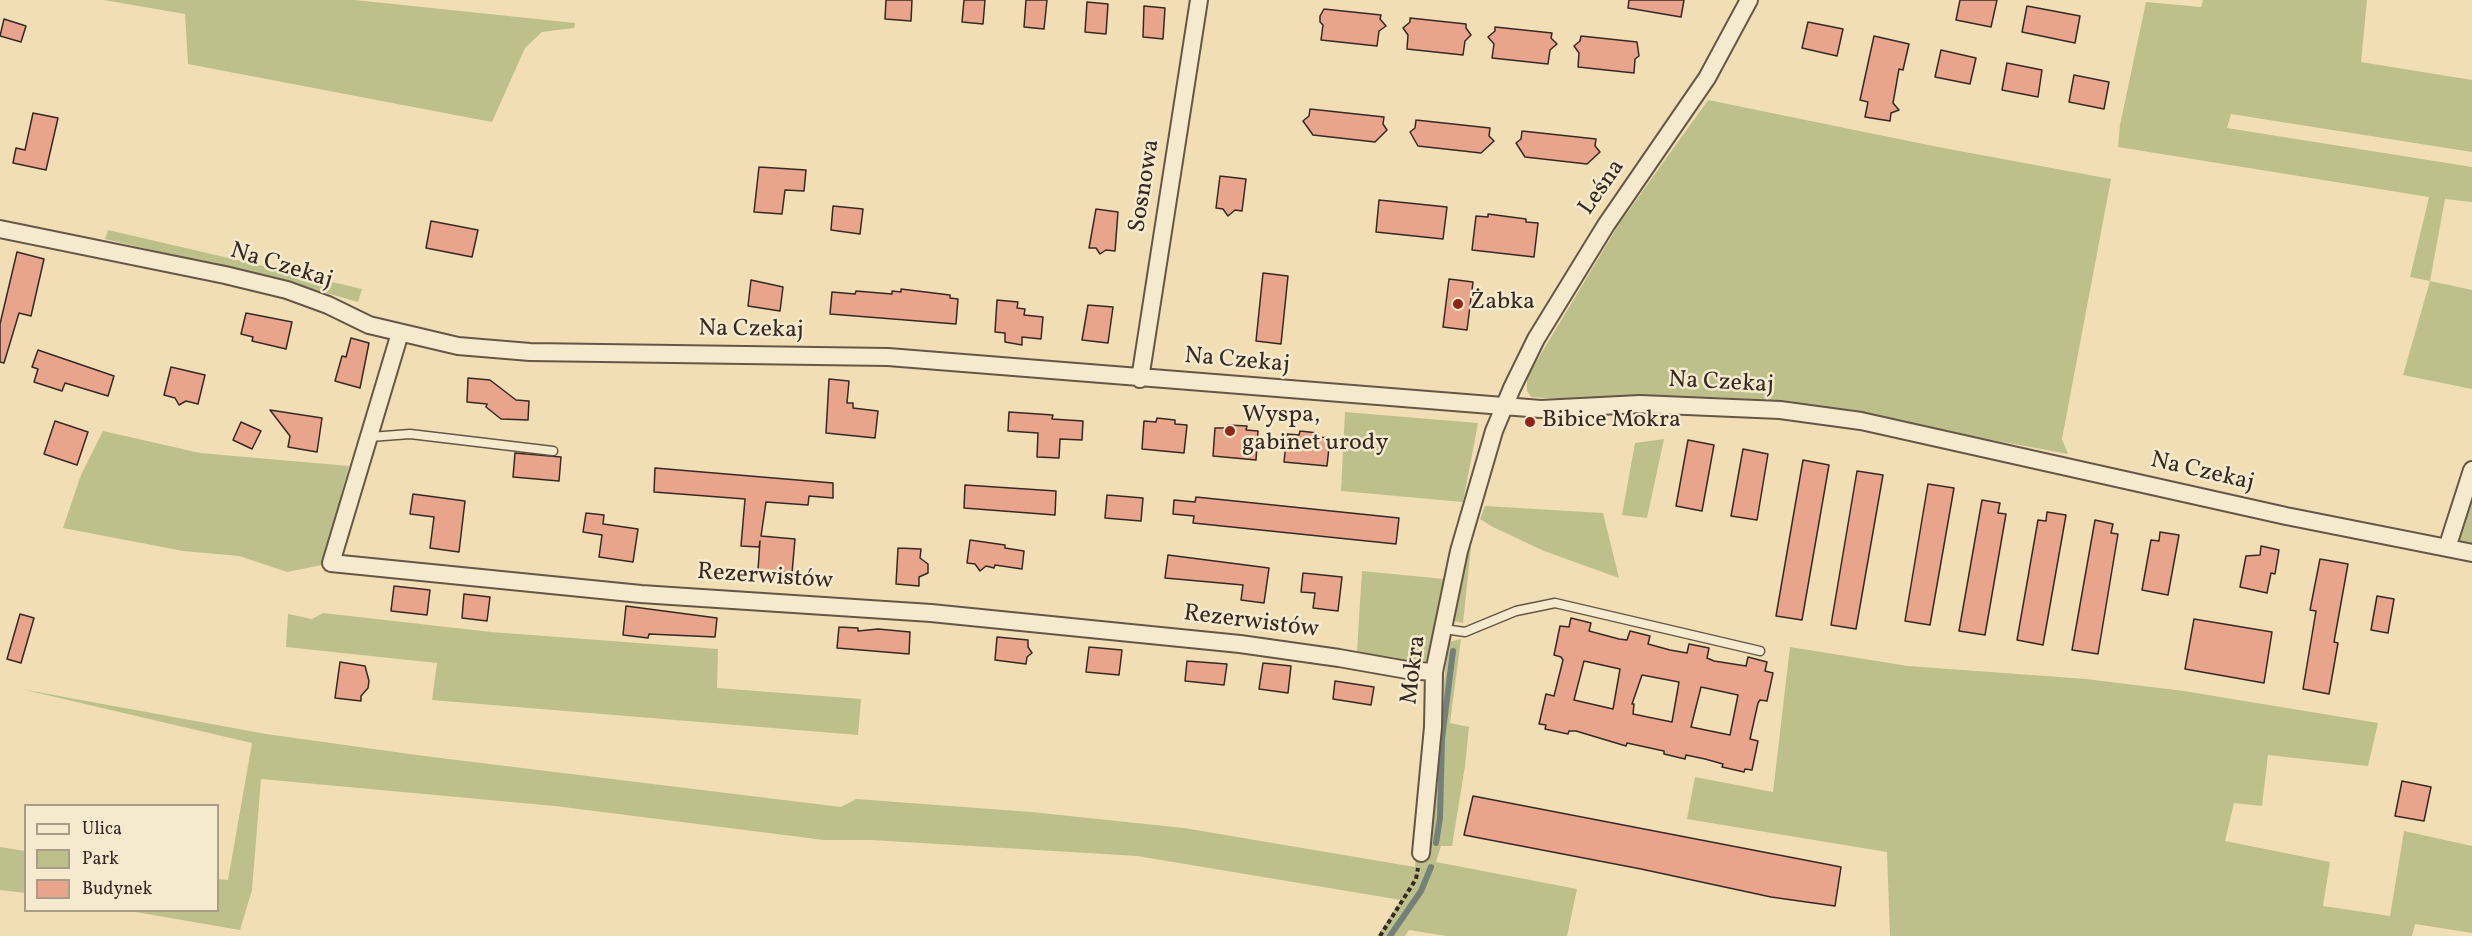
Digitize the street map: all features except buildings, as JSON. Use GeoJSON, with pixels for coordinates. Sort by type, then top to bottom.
{"type":"FeatureCollection","features":[{"type":"Feature","properties":{"kind":"street","name":"Sosnowa"},"geometry":{"type":"LineString","coordinates":[[1140,379],[1199,0]]}},
{"type":"Feature","properties":{"kind":"street","name":"Leśna"},"geometry":{"type":"LineString","coordinates":[[1503,407],[1536,339],[1606,225],[1707,78],[1749,0]]}},
{"type":"Feature","properties":{"kind":"street","name":"Na Czekaj"},"geometry":{"type":"LineString","coordinates":[[0,229],[287,290],[328,305],[369,325],[458,346],[530,352],[888,357],[1140,379],[1541,409],[1640,404],[1780,410],[1861,421],[2276,514],[2472,553]]}},
{"type":"Feature","properties":{"kind":"street","name":"Rezerwistów"},"geometry":{"type":"LineString","coordinates":[[400,333],[331,563],[641,594],[943,614],[1240,644],[1407,670],[1434,672]]}},
{"type":"Feature","properties":{"kind":"street","name":"Mokra"},"geometry":{"type":"LineString","coordinates":[[1421,853],[1433,727],[1434,672],[1459,551],[1503,407]]}},
{"type":"Feature","properties":{"kind":"street"},"geometry":{"type":"LineString","coordinates":[[2447,548],[2472,470]]}},
{"type":"Feature","properties":{"kind":"lane"},"geometry":{"type":"LineString","coordinates":[[369,437],[410,434],[554,451]]}},
{"type":"Feature","properties":{"kind":"lane"},"geometry":{"type":"LineString","coordinates":[[1443,628],[1465,632],[1516,611],[1555,603],[1761,651]]}},
{"type":"Feature","properties":{"kind":"path"},"geometry":{"type":"LineString","coordinates":[[1380,936],[1416,879],[1421,853]]}},
{"type":"Feature","properties":{"kind":"green space"},"geometry":{"type":"Polygon","coordinates":[[[104,0],[355,0],[575,23],[574,28],[542,32],[525,48],[492,122],[188,64],[185,14],[104,0]]]}},
{"type":"Feature","properties":{"kind":"green space"},"geometry":{"type":"Polygon","coordinates":[[[2203,0],[2367,0],[2361,62],[2472,80],[2472,152],[2231,114],[2227,128],[2472,167],[2472,202],[2445,199],[2430,281],[2410,277],[2429,197],[2118,147],[2120,125],[2146,2],[2201,7],[2203,0]]]}},
{"type":"Feature","properties":{"kind":"green space"},"geometry":{"type":"Polygon","coordinates":[[[1708,100],[1938,147],[2111,179],[2062,439],[2068,454],[1782,401],[1711,397],[1574,400],[1531,397],[1527,391],[1527,377],[1619,224],[1708,100]]]}},
{"type":"Feature","properties":{"kind":"green space"},"geometry":{"type":"Polygon","coordinates":[[[108,230],[362,289],[358,302],[285,281],[105,239],[108,230]]]}},
{"type":"Feature","properties":{"kind":"green space"},"geometry":{"type":"Polygon","coordinates":[[[2430,281],[2472,290],[2472,389],[2403,375],[2430,281]]]}},
{"type":"Feature","properties":{"kind":"green space"},"geometry":{"type":"Polygon","coordinates":[[[1345,412],[1478,423],[1463,502],[1341,491],[1345,412]]]}},
{"type":"Feature","properties":{"kind":"green space"},"geometry":{"type":"Polygon","coordinates":[[[103,431],[200,453],[349,466],[322,565],[287,572],[239,556],[183,551],[63,528],[81,475],[103,431]]]}},
{"type":"Feature","properties":{"kind":"green space"},"geometry":{"type":"Polygon","coordinates":[[[1664,439],[1647,518],[1622,515],[1635,443],[1664,439]]]}},
{"type":"Feature","properties":{"kind":"green space"},"geometry":{"type":"Polygon","coordinates":[[[2472,490],[2472,546],[2457,543],[2472,490]]]}},
{"type":"Feature","properties":{"kind":"green space"},"geometry":{"type":"Polygon","coordinates":[[[1485,506],[1603,513],[1619,578],[1544,551],[1493,527],[1480,519],[1485,506]]]}},
{"type":"Feature","properties":{"kind":"green space"},"geometry":{"type":"Polygon","coordinates":[[[1466,546],[1471,547],[1463,623],[1454,621],[1466,546]]]}},
{"type":"Feature","properties":{"kind":"green space"},"geometry":{"type":"Polygon","coordinates":[[[1362,571],[1444,579],[1428,660],[1405,663],[1357,651],[1362,571]]]}},
{"type":"Feature","properties":{"kind":"green space"},"geometry":{"type":"Polygon","coordinates":[[[323,613],[491,632],[718,649],[717,688],[861,699],[858,735],[432,700],[437,663],[286,647],[288,614],[312,619],[323,613]]]}},
{"type":"Feature","properties":{"kind":"green space"},"geometry":{"type":"Polygon","coordinates":[[[1461,639],[1450,723],[1469,727],[1452,846],[1441,846],[1436,862],[1577,889],[1567,936],[1447,936],[1409,930],[1405,936],[1377,936],[1401,900],[1137,856],[872,840],[824,840],[555,806],[261,779],[252,890],[240,930],[136,912],[219,912],[219,879],[228,880],[252,743],[21,689],[266,734],[424,756],[841,807],[856,799],[1031,812],[1184,828],[1415,867],[1426,721],[1439,722],[1449,642],[1461,639]]]}},
{"type":"Feature","properties":{"kind":"green space"},"geometry":{"type":"Polygon","coordinates":[[[1790,647],[1908,666],[2086,679],[2184,691],[2378,723],[2368,766],[2268,755],[2262,806],[2234,803],[2225,841],[2330,862],[2323,906],[2390,916],[2404,831],[2472,846],[2472,933],[2415,924],[2412,936],[1890,936],[1887,852],[1687,819],[1695,777],[1773,792],[1790,647]]]}},
{"type":"Feature","properties":{"kind":"green space"},"geometry":{"type":"Polygon","coordinates":[[[0,847],[24,851],[24,893],[0,890],[0,847]]]}},
{"type":"Feature","properties":{"kind":"waterway"},"geometry":{"type":"LineString","coordinates":[[1436,843],[1440,818],[1442,739],[1453,651]]}},
{"type":"Feature","properties":{"kind":"waterway"},"geometry":{"type":"LineString","coordinates":[[1390,936],[1421,891],[1431,867]]}},
{"type":"Feature","properties":{"kind":"place","name":"Żabka"},"geometry":{"type":"Point","coordinates":[1458,304]}},
{"type":"Feature","properties":{"kind":"place","name":"Bibice Mokra"},"geometry":{"type":"Point","coordinates":[1530,422]}},
{"type":"Feature","properties":{"kind":"place","name":"Wyspa, gabinet urody"},"geometry":{"type":"Point","coordinates":[1230,431]}}]}
